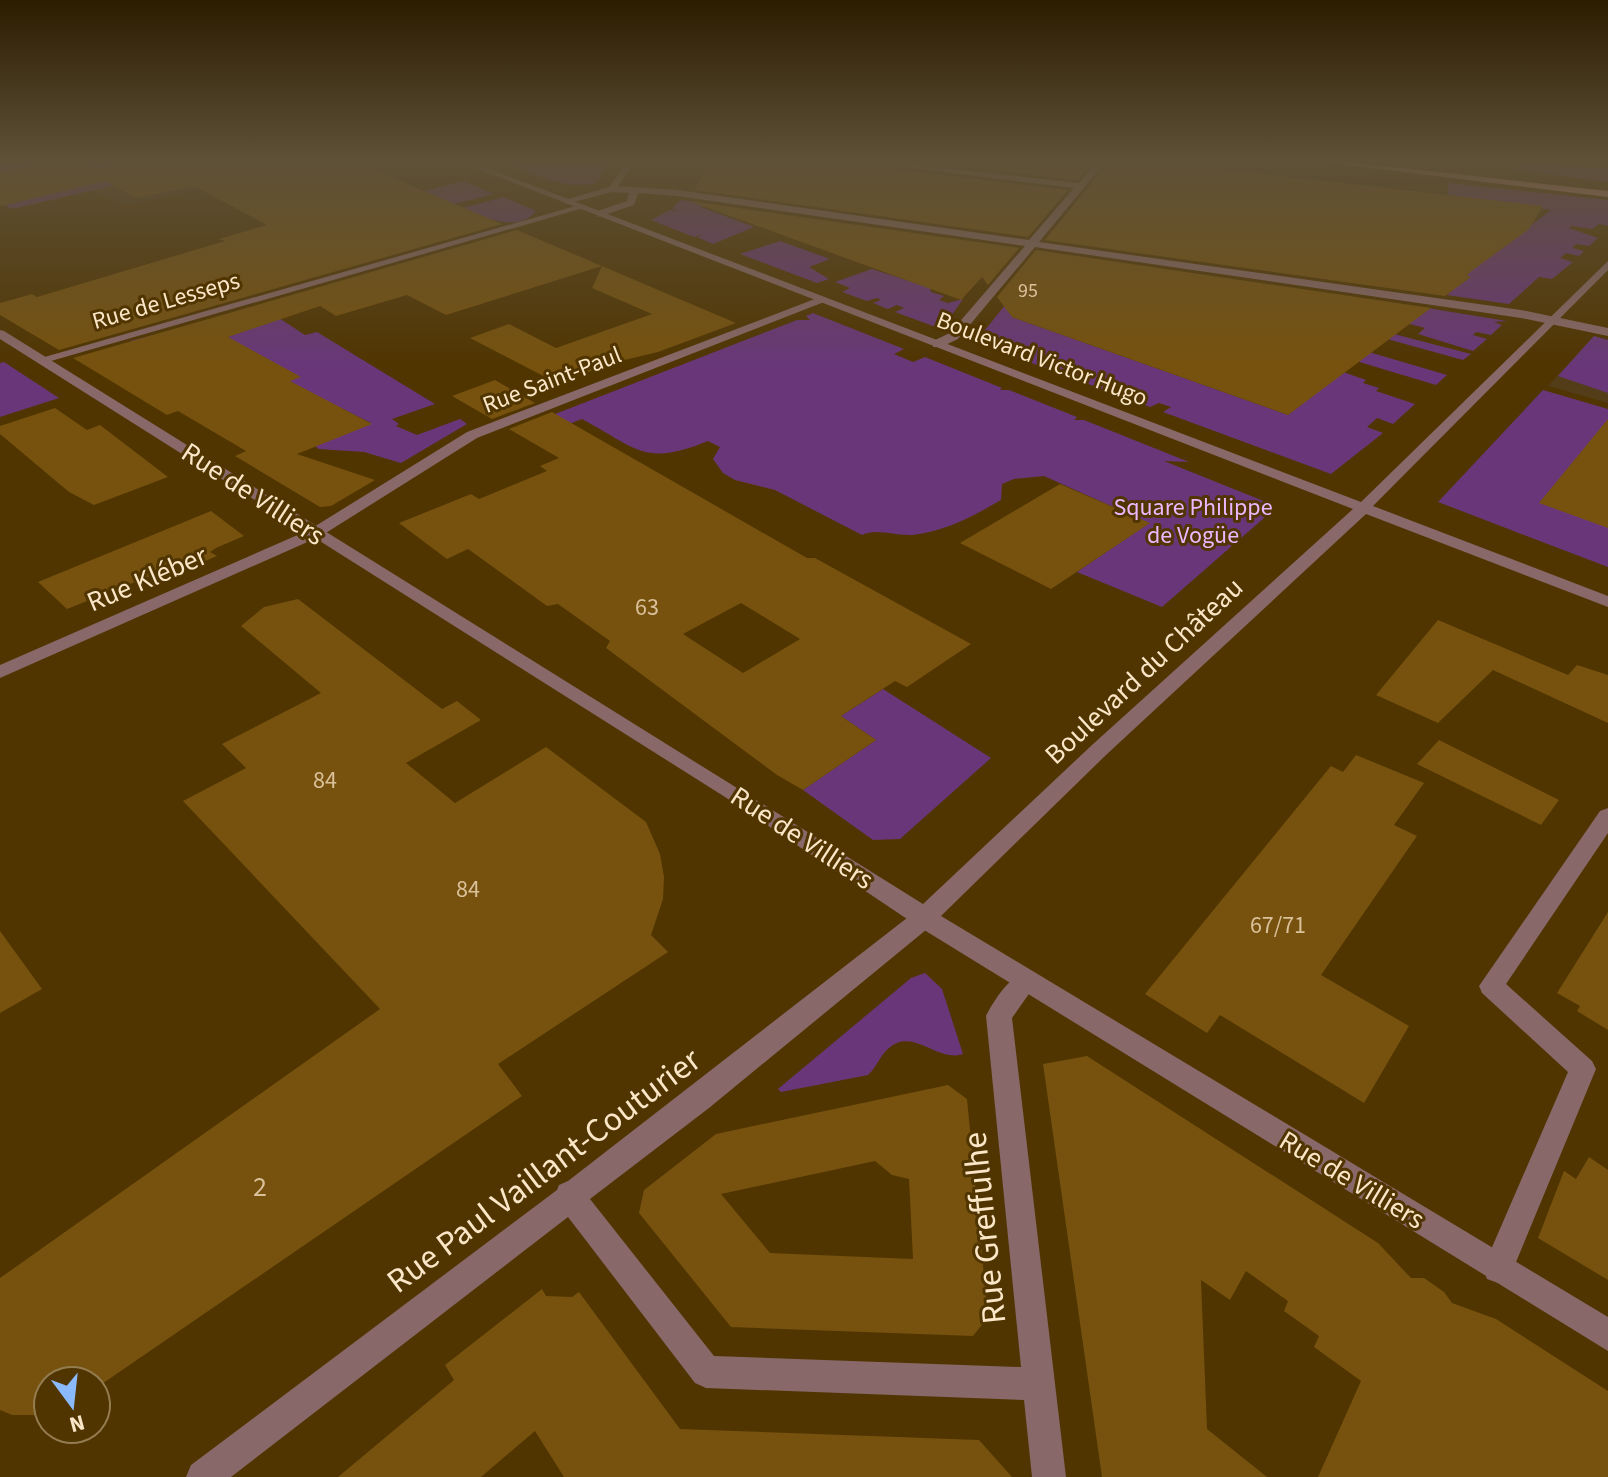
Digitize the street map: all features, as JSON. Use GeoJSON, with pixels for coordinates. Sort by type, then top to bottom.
{"type":"FeatureCollection","features":[{"type":"Feature","properties":{"kind":"street","name":"Rue de Lesseps"},"geometry":{"type":"LineString","coordinates":[[40,360],[504,229]]}},
{"type":"Feature","properties":{"kind":"street","name":"Boulevard Victor Hugo"},"geometry":{"type":"LineString","coordinates":[[637,229],[1608,602]]}},
{"type":"Feature","properties":{"kind":"street"},"geometry":{"type":"LineString","coordinates":[[932,229],[1551,319],[1608,332]]}},
{"type":"Feature","properties":{"kind":"street"},"geometry":{"type":"LineString","coordinates":[[937,344],[954,336],[1044,229]]}},
{"type":"Feature","properties":{"kind":"street","name":"Boulevard du Château"},"geometry":{"type":"LineString","coordinates":[[924,918],[1099,750],[1362,509],[1608,264]]}},
{"type":"Feature","properties":{"kind":"street","name":"Rue Saint-Paul"},"geometry":{"type":"LineString","coordinates":[[315,533],[472,435],[820,300]]}},
{"type":"Feature","properties":{"kind":"street","name":"Rue de Villiers"},"geometry":{"type":"LineString","coordinates":[[0,334],[719,784],[924,918],[1608,1335]]}},
{"type":"Feature","properties":{"kind":"street","name":"Rue Kléber"},"geometry":{"type":"LineString","coordinates":[[0,672],[315,533]]}},
{"type":"Feature","properties":{"kind":"street"},"geometry":{"type":"LineString","coordinates":[[1498,1268],[1583,1069],[1491,986],[1608,816]]}},
{"type":"Feature","properties":{"kind":"street","name":"Rue Paul Vaillant-Couturier"},"geometry":{"type":"LineString","coordinates":[[203,1477],[569,1195],[699,1099],[924,918]]}},
{"type":"Feature","properties":{"kind":"street","name":"Rue Greffulhe"},"geometry":{"type":"LineString","coordinates":[[1026,981],[999,1016],[1049,1477]]}},
{"type":"Feature","properties":{"kind":"street"},"geometry":{"type":"LineString","coordinates":[[569,1195],[706,1372],[1037,1384]]}},
{"type":"Feature","properties":{"kind":"shaded area"},"geometry":{"type":"Polygon","coordinates":[[[1594,336],[1608,340],[1608,403],[1548,386],[1594,336]]]}},
{"type":"Feature","properties":{"kind":"green space"},"geometry":{"type":"Polygon","coordinates":[[[674,229],[749,229],[713,244],[697,237],[704,234],[694,237],[674,229]]]}},
{"type":"Feature","properties":{"kind":"green space"},"geometry":{"type":"Polygon","coordinates":[[[1526,229],[1572,229],[1598,238],[1589,246],[1576,244],[1572,248],[1584,251],[1579,256],[1566,253],[1560,258],[1573,262],[1552,279],[1539,277],[1509,304],[1447,295],[1469,276],[1465,275],[1526,229]]]}},
{"type":"Feature","properties":{"kind":"green space"},"geometry":{"type":"Polygon","coordinates":[[[780,241],[830,259],[809,267],[829,279],[817,283],[740,254],[780,241]]]}},
{"type":"Feature","properties":{"kind":"green space"},"geometry":{"type":"Polygon","coordinates":[[[872,269],[930,288],[931,292],[944,296],[939,300],[948,303],[963,299],[945,325],[933,326],[895,312],[904,308],[897,305],[888,309],[873,303],[881,300],[877,298],[867,301],[842,292],[850,288],[835,282],[872,269]]]}},
{"type":"Feature","properties":{"kind":"green space"},"geometry":{"type":"Polygon","coordinates":[[[1022,284],[1032,286],[1012,317],[1288,415],[1343,372],[1366,380],[1363,383],[1379,388],[1376,391],[1415,404],[1393,424],[1377,418],[1367,427],[1383,433],[1331,474],[1163,412],[1171,407],[1159,403],[1150,407],[1010,355],[1018,350],[1005,346],[996,350],[977,340],[1022,284]]]}},
{"type":"Feature","properties":{"kind":"green space"},"geometry":{"type":"Polygon","coordinates":[[[1421,307],[1507,321],[1494,322],[1502,325],[1491,335],[1476,332],[1473,335],[1487,339],[1473,351],[1418,334],[1425,328],[1406,323],[1419,317],[1421,307]]]}},
{"type":"Feature","properties":{"kind":"green space","name":"Square Philippe de Vogüe"},"geometry":{"type":"Polygon","coordinates":[[[813,313],[904,349],[894,354],[913,362],[925,357],[1002,388],[1000,390],[1009,390],[1077,417],[1074,420],[1084,420],[1189,462],[1164,461],[1266,502],[1272,511],[1162,607],[1077,572],[1149,523],[1044,476],[1014,479],[1002,484],[1001,500],[947,527],[912,535],[874,532],[862,535],[775,490],[735,480],[723,473],[713,459],[720,447],[708,441],[687,449],[655,453],[630,446],[582,419],[529,439],[514,430],[797,320],[810,320],[806,316],[813,313]]]}},
{"type":"Feature","properties":{"kind":"green space"},"geometry":{"type":"Polygon","coordinates":[[[279,318],[305,335],[317,332],[435,404],[392,419],[399,424],[396,426],[417,435],[460,419],[467,424],[401,463],[364,452],[319,449],[315,446],[371,423],[335,405],[142,351],[130,341],[197,324],[225,338],[279,318]]]}},
{"type":"Feature","properties":{"kind":"green space"},"geometry":{"type":"Polygon","coordinates":[[[1394,334],[1471,354],[1463,360],[1387,339],[1394,334]]]}},
{"type":"Feature","properties":{"kind":"green space"},"geometry":{"type":"Polygon","coordinates":[[[1594,336],[1608,340],[1608,393],[1558,376],[1594,336]]]}},
{"type":"Feature","properties":{"kind":"green space"},"geometry":{"type":"Polygon","coordinates":[[[1369,352],[1447,375],[1436,385],[1356,361],[1369,352]]]}},
{"type":"Feature","properties":{"kind":"green space"},"geometry":{"type":"Polygon","coordinates":[[[4,362],[59,398],[0,417],[0,363],[4,362]]]}},
{"type":"Feature","properties":{"kind":"green space"},"geometry":{"type":"Polygon","coordinates":[[[1543,390],[1608,409],[1608,567],[1438,502],[1543,390]]]}},
{"type":"Feature","properties":{"kind":"green space"},"geometry":{"type":"Polygon","coordinates":[[[883,689],[991,758],[900,839],[873,840],[803,790],[876,740],[841,716],[883,689]]]}},
{"type":"Feature","properties":{"kind":"green space"},"geometry":{"type":"Polygon","coordinates":[[[925,973],[942,989],[963,1054],[944,1054],[907,1041],[889,1048],[868,1075],[781,1092],[778,1089],[911,978],[925,973]]]}},
{"type":"Feature","properties":{"kind":"building"},"geometry":{"type":"Polygon","coordinates":[[[254,229],[485,229],[59,350],[0,315],[0,303],[32,294],[37,297],[225,241],[219,239],[254,229]]]}},
{"type":"Feature","properties":{"kind":"building"},"geometry":{"type":"Polygon","coordinates":[[[766,229],[885,229],[1019,248],[988,285],[982,277],[961,300],[766,229]]]}},
{"type":"Feature","properties":{"kind":"building"},"geometry":{"type":"Polygon","coordinates":[[[971,229],[1035,229],[1028,237],[971,229]]]}},
{"type":"Feature","properties":{"kind":"building"},"geometry":{"type":"Polygon","coordinates":[[[1054,229],[1529,229],[1470,272],[1467,276],[1471,277],[1445,296],[1045,240],[1054,229]]]}},
{"type":"Feature","properties":{"kind":"building"},"geometry":{"type":"Polygon","coordinates":[[[517,230],[602,266],[446,315],[407,295],[336,316],[320,306],[228,337],[301,377],[290,381],[372,424],[297,454],[375,480],[331,506],[320,507],[235,456],[246,451],[178,411],[167,415],[73,358],[517,230]]]}},
{"type":"Feature","properties":{"kind":"building"},"geometry":{"type":"Polygon","coordinates":[[[1036,250],[1431,308],[1288,415],[1012,317],[997,297],[1036,250]]]}},
{"type":"Feature","properties":{"kind":"building"},"geometry":{"type":"Polygon","coordinates":[[[602,266],[736,323],[658,352],[616,362],[557,383],[470,338],[509,324],[556,348],[652,314],[592,288],[602,266]]]}},
{"type":"Feature","properties":{"kind":"building"},"geometry":{"type":"Polygon","coordinates":[[[495,380],[535,403],[492,419],[452,396],[495,380]]]}},
{"type":"Feature","properties":{"kind":"building"},"geometry":{"type":"Polygon","coordinates":[[[55,408],[87,430],[100,425],[168,477],[94,505],[69,492],[0,434],[0,426],[55,408]]]}},
{"type":"Feature","properties":{"kind":"building"},"geometry":{"type":"Polygon","coordinates":[[[552,412],[807,558],[815,558],[971,644],[907,687],[895,681],[841,716],[876,740],[803,790],[777,775],[606,648],[610,641],[558,604],[547,606],[468,549],[447,559],[399,523],[471,494],[479,499],[547,471],[540,466],[559,458],[509,429],[552,412]],[[741,603],[683,634],[743,673],[800,639],[741,603]]]}},
{"type":"Feature","properties":{"kind":"building"},"geometry":{"type":"Polygon","coordinates":[[[1608,419],[1608,528],[1539,503],[1608,419]]]}},
{"type":"Feature","properties":{"kind":"building"},"geometry":{"type":"Polygon","coordinates":[[[1060,484],[1150,523],[1051,589],[960,543],[1060,484]]]}},
{"type":"Feature","properties":{"kind":"building"},"geometry":{"type":"Polygon","coordinates":[[[211,511],[244,536],[210,552],[217,556],[189,568],[183,563],[67,609],[38,582],[211,511]]]}},
{"type":"Feature","properties":{"kind":"building"},"geometry":{"type":"Polygon","coordinates":[[[298,599],[442,709],[457,701],[481,720],[406,763],[455,803],[546,747],[646,822],[660,854],[664,877],[663,899],[651,935],[668,952],[498,1064],[522,1096],[112,1377],[112,1365],[32,1365],[32,1415],[12,1415],[0,1410],[0,1278],[380,1009],[183,801],[246,768],[222,744],[321,693],[241,626],[264,607],[298,599]]]}},
{"type":"Feature","properties":{"kind":"building"},"geometry":{"type":"Polygon","coordinates":[[[1438,620],[1568,675],[1577,665],[1608,675],[1608,723],[1493,670],[1438,723],[1376,695],[1438,620]]]}},
{"type":"Feature","properties":{"kind":"building"},"geometry":{"type":"Polygon","coordinates":[[[1439,740],[1559,800],[1541,825],[1417,764],[1439,740]]]}},
{"type":"Feature","properties":{"kind":"building"},"geometry":{"type":"Polygon","coordinates":[[[1356,755],[1424,783],[1394,825],[1417,836],[1321,975],[1409,1026],[1364,1103],[1220,1015],[1207,1033],[1145,994],[1331,766],[1343,772],[1356,755]]]}},
{"type":"Feature","properties":{"kind":"building"},"geometry":{"type":"Polygon","coordinates":[[[1608,912],[1608,1030],[1577,1011],[1580,1006],[1557,993],[1608,912]]]}},
{"type":"Feature","properties":{"kind":"building"},"geometry":{"type":"Polygon","coordinates":[[[0,931],[42,989],[0,1013],[0,931]]]}},
{"type":"Feature","properties":{"kind":"building"},"geometry":{"type":"Polygon","coordinates":[[[1087,1056],[1378,1243],[1411,1278],[1424,1278],[1444,1292],[1452,1303],[1496,1319],[1608,1391],[1608,1477],[1318,1477],[1361,1381],[1314,1347],[1319,1336],[1284,1311],[1288,1301],[1246,1271],[1230,1300],[1201,1280],[1207,1429],[1267,1477],[1102,1477],[1043,1064],[1087,1056]]]}},
{"type":"Feature","properties":{"kind":"building"},"geometry":{"type":"Polygon","coordinates":[[[948,1085],[967,1099],[988,1317],[973,1336],[731,1327],[639,1213],[644,1190],[716,1134],[948,1085]],[[875,1161],[721,1194],[770,1253],[913,1259],[909,1179],[892,1175],[875,1161]]]}},
{"type":"Feature","properties":{"kind":"building"},"geometry":{"type":"Polygon","coordinates":[[[1589,1157],[1608,1170],[1608,1280],[1538,1238],[1564,1171],[1576,1179],[1589,1157]]]}},
{"type":"Feature","properties":{"kind":"building"},"geometry":{"type":"Polygon","coordinates":[[[542,1289],[546,1296],[572,1297],[579,1292],[680,1429],[979,1440],[1012,1477],[564,1477],[535,1431],[481,1477],[338,1477],[454,1380],[445,1365],[542,1289]]]}}]}
